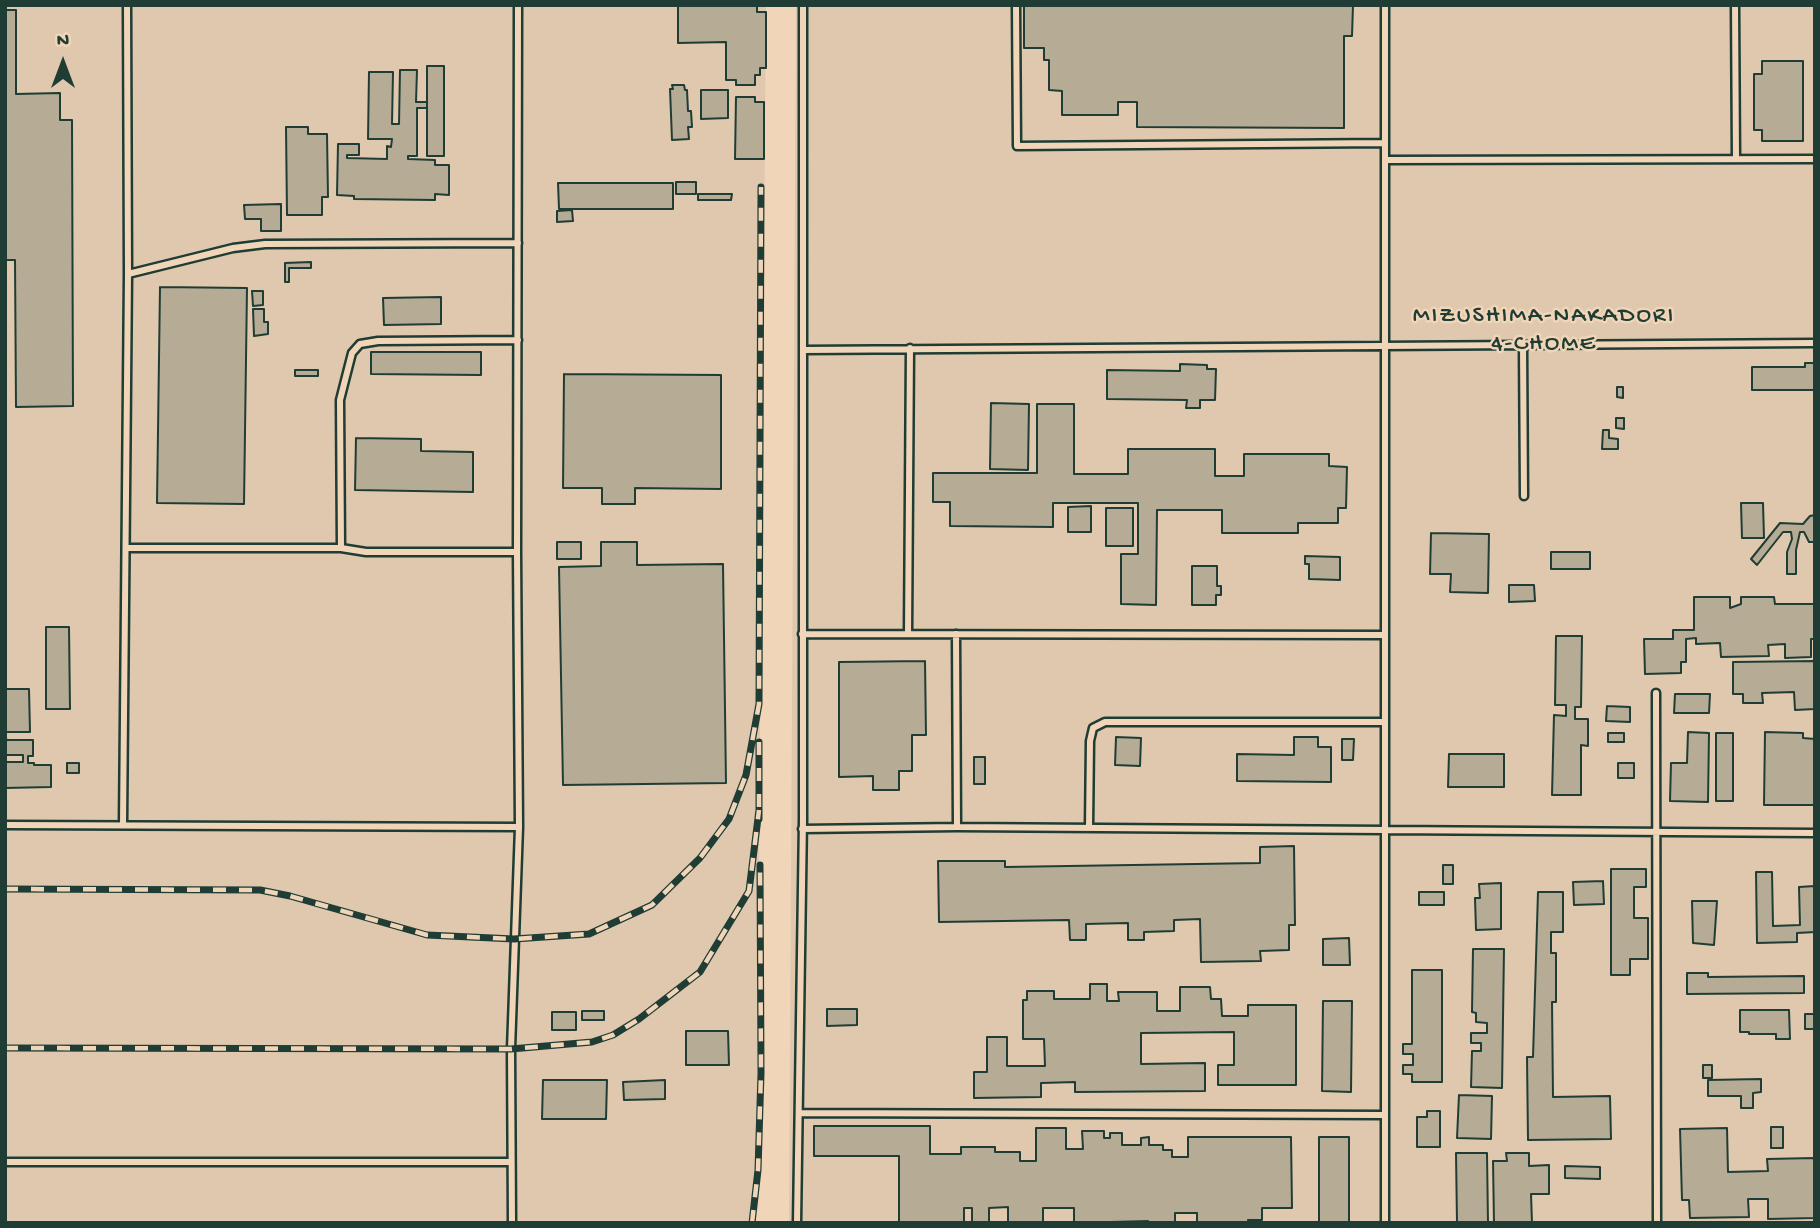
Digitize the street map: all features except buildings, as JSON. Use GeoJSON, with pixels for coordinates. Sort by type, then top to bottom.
{"type":"FeatureCollection","features":[{"type":"Feature","properties":{"kind":"lane"},"geometry":{"type":"LineString","coordinates":[[123,824],[128,274],[127,5]]}},
{"type":"Feature","properties":{"kind":"lane"},"geometry":{"type":"LineString","coordinates":[[512,1223],[511,1049],[519,827],[518,5]]}},
{"type":"Feature","properties":{"kind":"lane"},"geometry":{"type":"LineString","coordinates":[[797,1223],[802,829],[803,5]]}},
{"type":"Feature","properties":{"kind":"lane"},"geometry":{"type":"LineString","coordinates":[[1016,5],[1017,146],[1385,143]]}},
{"type":"Feature","properties":{"kind":"lane"},"geometry":{"type":"LineString","coordinates":[[1385,5],[1385,1223]]}},
{"type":"Feature","properties":{"kind":"lane"},"geometry":{"type":"LineString","coordinates":[[1735,5],[1736,159]]}},
{"type":"Feature","properties":{"kind":"lane"},"geometry":{"type":"LineString","coordinates":[[1385,159],[1815,159]]}},
{"type":"Feature","properties":{"kind":"lane"},"geometry":{"type":"LineString","coordinates":[[128,274],[233,248],[265,244],[518,243]]}},
{"type":"Feature","properties":{"kind":"lane"},"geometry":{"type":"LineString","coordinates":[[341,548],[340,400],[352,353],[360,344],[378,341],[518,340]]}},
{"type":"Feature","properties":{"kind":"lane"},"geometry":{"type":"LineString","coordinates":[[803,350],[1815,343]]}},
{"type":"Feature","properties":{"kind":"lane"},"geometry":{"type":"LineString","coordinates":[[1523,345],[1524,496]]}},
{"type":"Feature","properties":{"kind":"lane"},"geometry":{"type":"LineString","coordinates":[[908,634],[910,348]]}},
{"type":"Feature","properties":{"kind":"lane"},"geometry":{"type":"LineString","coordinates":[[126,548],[341,548],[366,552],[517,552]]}},
{"type":"Feature","properties":{"kind":"lane"},"geometry":{"type":"LineString","coordinates":[[802,634],[1385,635]]}},
{"type":"Feature","properties":{"kind":"lane"},"geometry":{"type":"LineString","coordinates":[[956,634],[957,827]]}},
{"type":"Feature","properties":{"kind":"lane"},"geometry":{"type":"LineString","coordinates":[[1656,692],[1657,1223]]}},
{"type":"Feature","properties":{"kind":"lane"},"geometry":{"type":"LineString","coordinates":[[1089,828],[1090,741],[1093,728],[1105,722],[1385,722]]}},
{"type":"Feature","properties":{"kind":"lane"},"geometry":{"type":"LineString","coordinates":[[5,825],[519,827]]}},
{"type":"Feature","properties":{"kind":"lane"},"geometry":{"type":"LineString","coordinates":[[802,829],[957,827],[1815,833]]}},
{"type":"Feature","properties":{"kind":"lane"},"geometry":{"type":"LineString","coordinates":[[799,1113],[1384,1115]]}},
{"type":"Feature","properties":{"kind":"lane"},"geometry":{"type":"LineString","coordinates":[[5,1162],[511,1162]]}},
{"type":"Feature","properties":{"kind":"shaded area"},"geometry":{"type":"Polygon","coordinates":[[[5,5],[766,5],[756,1223],[5,1223],[5,5]]]}},
{"type":"Feature","properties":{"kind":"shaded area"},"geometry":{"type":"Polygon","coordinates":[[[796,5],[1815,5],[1815,1223],[789,1223],[796,5]]]}},
{"type":"Feature","properties":{"kind":"railway"},"geometry":{"type":"LineString","coordinates":[[5,889],[260,890],[427,935],[514,939],[589,934],[652,905],[700,858],[729,819],[746,775],[759,704],[761,187]]}},
{"type":"Feature","properties":{"kind":"railway"},"geometry":{"type":"LineString","coordinates":[[759,742],[759,819]]}},
{"type":"Feature","properties":{"kind":"railway"},"geometry":{"type":"LineString","coordinates":[[5,1048],[511,1049],[592,1042],[613,1035],[639,1019],[700,972],[749,891],[759,810]]}},
{"type":"Feature","properties":{"kind":"railway"},"geometry":{"type":"LineString","coordinates":[[752,1223],[758,1170],[761,1073],[760,865]]}},
{"type":"Feature","properties":{"kind":"district","name":"MIZUSHIMA-NAKADORI 4-CHOME"},"geometry":{"type":"Point","coordinates":[1544,331]}}]}
